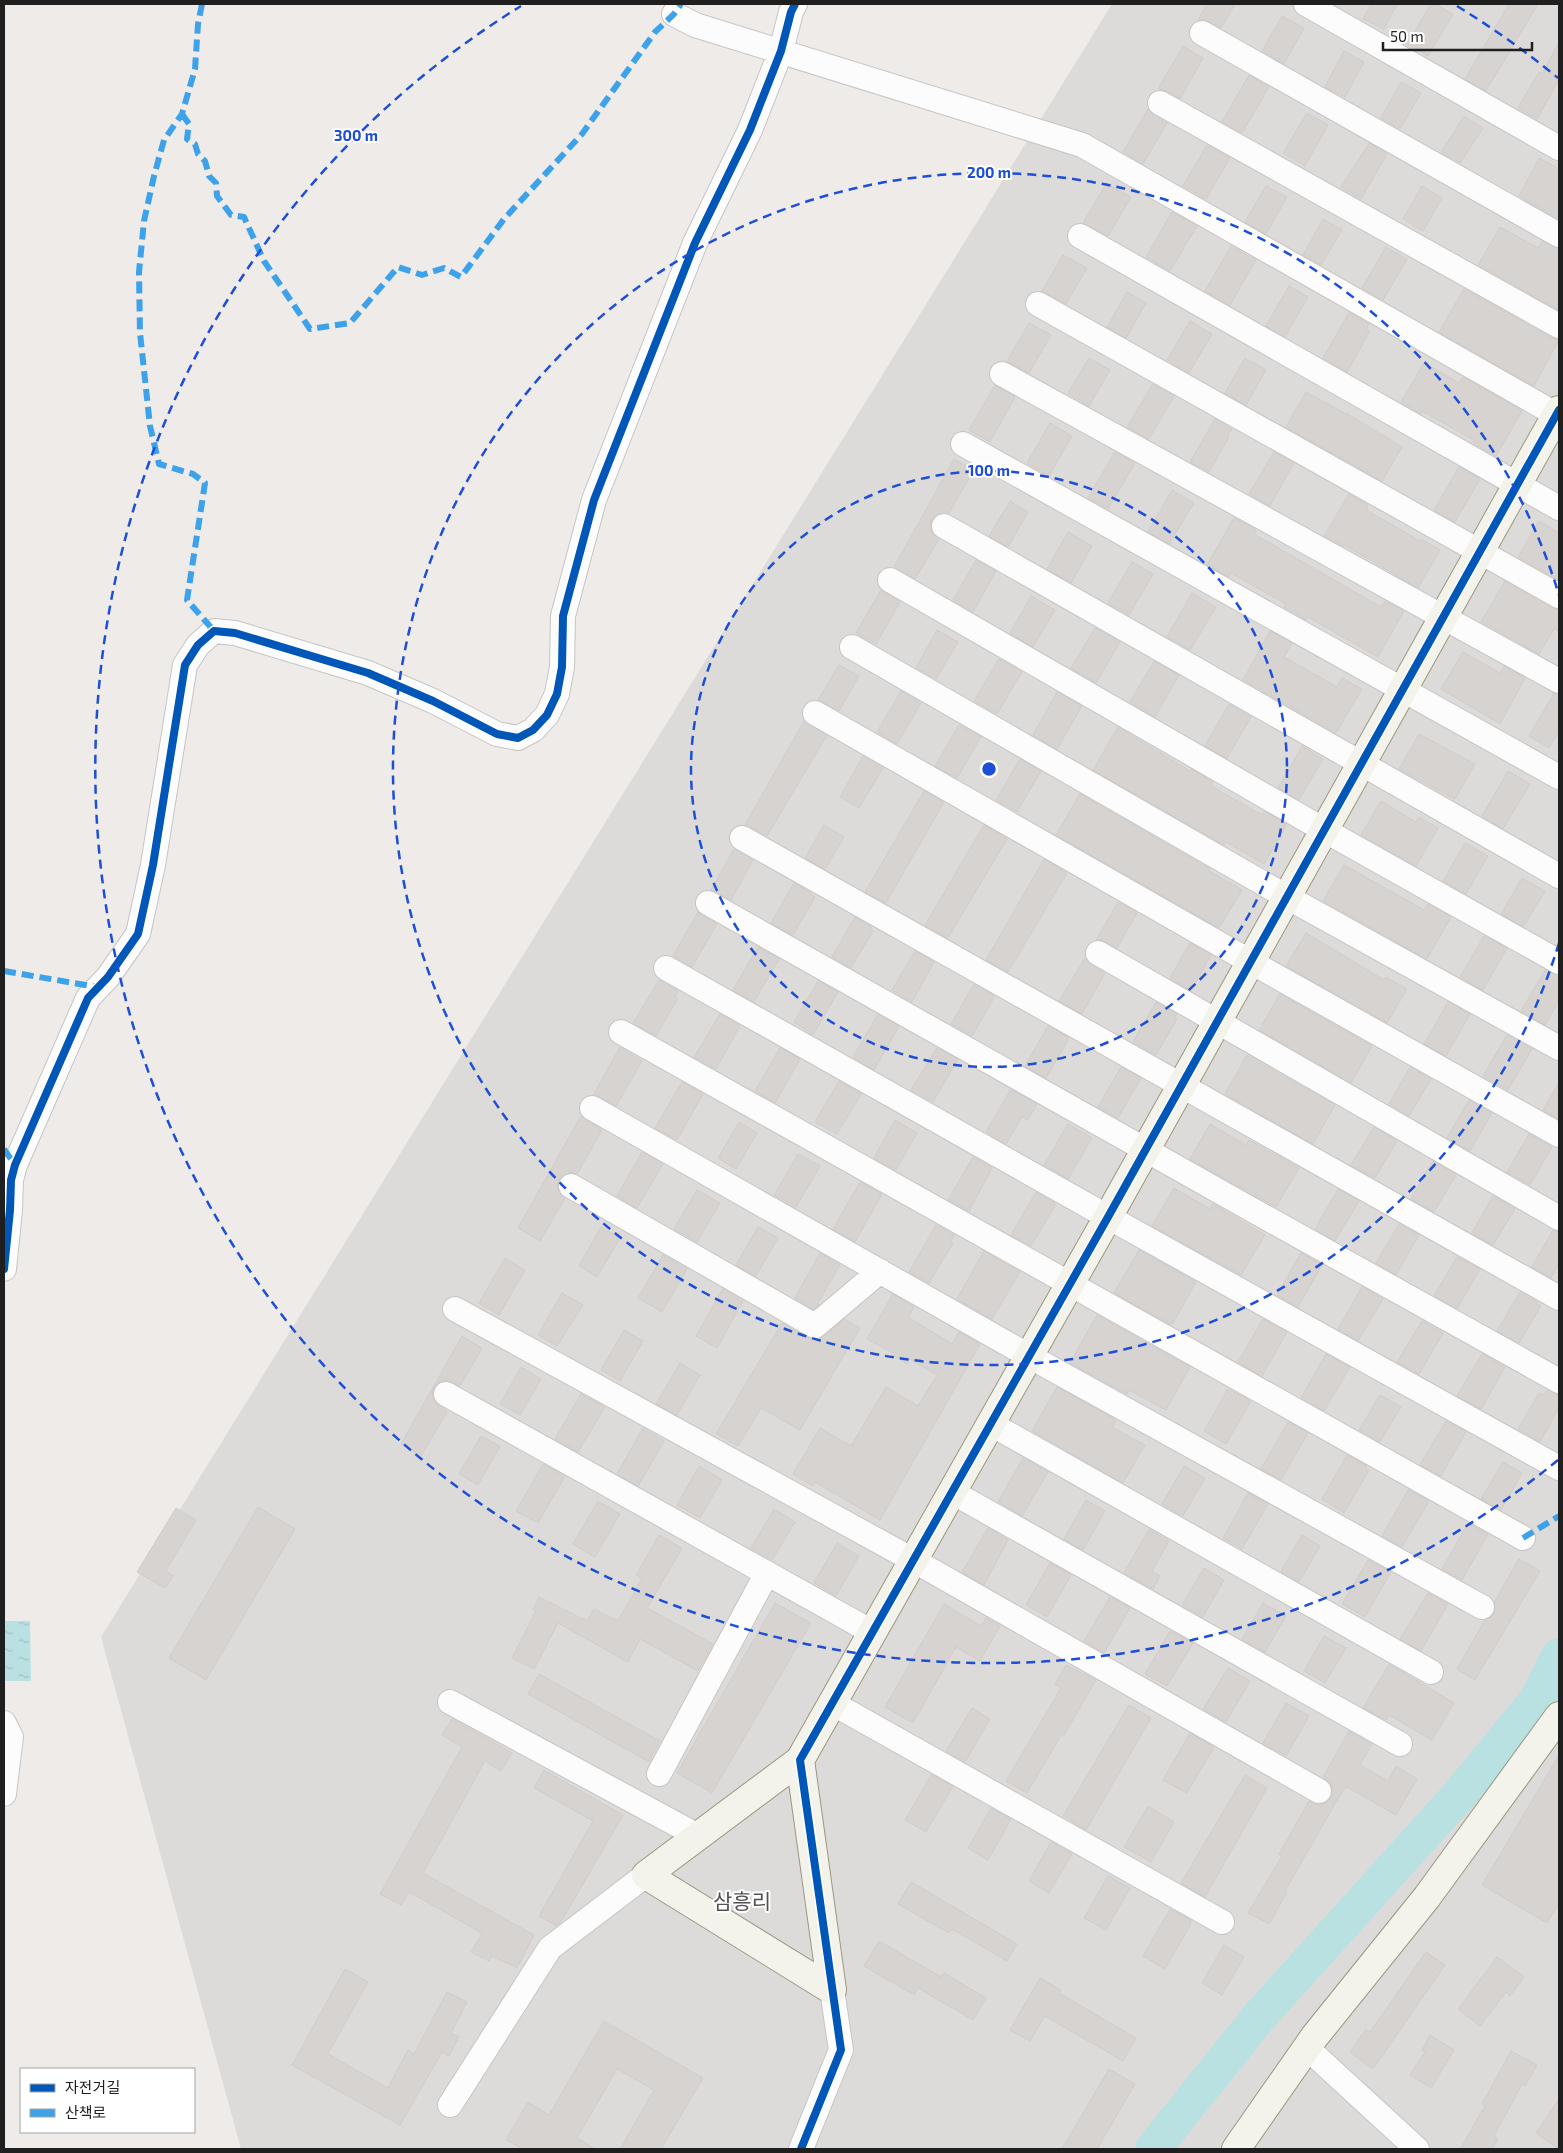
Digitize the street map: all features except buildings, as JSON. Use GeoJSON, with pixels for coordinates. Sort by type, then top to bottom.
{"type":"FeatureCollection","features":[{"type":"Feature","properties":{"kind":"street"},"geometry":{"type":"LineString","coordinates":[[4,1269],[11,1180],[15,1165],[88,998],[114,970],[138,934],[153,865],[185,664],[198,645],[214,631],[235,633],[368,673],[433,701],[497,734],[518,738],[533,730],[547,715],[557,694],[562,667],[564,616],[594,500],[695,243],[750,130],[781,51],[791,12],[796,4]]}},
{"type":"Feature","properties":{"kind":"street"},"geometry":{"type":"LineString","coordinates":[[1306,4],[1559,148]]}},
{"type":"Feature","properties":{"kind":"street"},"geometry":{"type":"LineString","coordinates":[[450,2105],[550,1948],[800,1760],[1108,1217],[1558,413],[1082,145],[695,25],[674,14]]}},
{"type":"Feature","properties":{"kind":"street"},"geometry":{"type":"LineString","coordinates":[[1202,33],[1559,236]]}},
{"type":"Feature","properties":{"kind":"street"},"geometry":{"type":"LineString","coordinates":[[1160,103],[1559,326]]}},
{"type":"Feature","properties":{"kind":"street"},"geometry":{"type":"LineString","coordinates":[[1080,236],[1559,508]]}},
{"type":"Feature","properties":{"kind":"street"},"geometry":{"type":"LineString","coordinates":[[1038,304],[1559,596]]}},
{"type":"Feature","properties":{"kind":"street"},"geometry":{"type":"LineString","coordinates":[[1002,374],[1559,682]]}},
{"type":"Feature","properties":{"kind":"street"},"geometry":{"type":"LineString","coordinates":[[963,444],[1559,777]]}},
{"type":"Feature","properties":{"kind":"street"},"geometry":{"type":"LineString","coordinates":[[944,526],[1559,876]]}},
{"type":"Feature","properties":{"kind":"street"},"geometry":{"type":"LineString","coordinates":[[890,580],[1324,830],[1559,962]]}},
{"type":"Feature","properties":{"kind":"street"},"geometry":{"type":"LineString","coordinates":[[852,647],[1287,897],[1559,1048]]}},
{"type":"Feature","properties":{"kind":"street"},"geometry":{"type":"LineString","coordinates":[[815,712],[1250,962],[1559,1136]]}},
{"type":"Feature","properties":{"kind":"street"},"geometry":{"type":"LineString","coordinates":[[742,838],[1559,1298]]}},
{"type":"Feature","properties":{"kind":"street"},"geometry":{"type":"LineString","coordinates":[[708,903],[1365,1274],[1559,1381]]}},
{"type":"Feature","properties":{"kind":"street"},"geometry":{"type":"LineString","coordinates":[[1098,953],[1216,1023],[1559,1218]]}},
{"type":"Feature","properties":{"kind":"street"},"geometry":{"type":"LineString","coordinates":[[666,968],[1559,1468]]}},
{"type":"Feature","properties":{"kind":"street"},"geometry":{"type":"LineString","coordinates":[[621,1032],[1523,1538]]}},
{"type":"Feature","properties":{"kind":"street"},"geometry":{"type":"LineString","coordinates":[[592,1108],[1029,1356],[1482,1607]]}},
{"type":"Feature","properties":{"kind":"street"},"geometry":{"type":"LineString","coordinates":[[571,1186],[815,1326],[880,1271]]}},
{"type":"Feature","properties":{"kind":"street"},"geometry":{"type":"LineString","coordinates":[[455,1309],[913,1560],[1319,1791]]}},
{"type":"Feature","properties":{"kind":"street"},"geometry":{"type":"LineString","coordinates":[[446,1394],[872,1632]]}},
{"type":"Feature","properties":{"kind":"street"},"geometry":{"type":"LineString","coordinates":[[991,1424],[1431,1672]]}},
{"type":"Feature","properties":{"kind":"street"},"geometry":{"type":"LineString","coordinates":[[952,1492],[1400,1744]]}},
{"type":"Feature","properties":{"kind":"street"},"geometry":{"type":"LineString","coordinates":[[659,1774],[767,1573]]}},
{"type":"Feature","properties":{"kind":"street"},"geometry":{"type":"LineString","coordinates":[[450,1702],[698,1836]]}},
{"type":"Feature","properties":{"kind":"street"},"geometry":{"type":"LineString","coordinates":[[832,1703],[1222,1922]]}},
{"type":"Feature","properties":{"kind":"street"},"geometry":{"type":"LineString","coordinates":[[1236,2149],[1307,2048],[1427,1897],[1559,1716]]}},
{"type":"Feature","properties":{"kind":"street"},"geometry":{"type":"LineString","coordinates":[[4,1723],[11,1737],[4,1794]]}},
{"type":"Feature","properties":{"kind":"street"},"geometry":{"type":"LineString","coordinates":[[800,1760],[841,2050],[801,2149]]}},
{"type":"Feature","properties":{"kind":"street"},"geometry":{"type":"LineString","coordinates":[[646,1875],[832,1990]]}},
{"type":"Feature","properties":{"kind":"street"},"geometry":{"type":"LineString","coordinates":[[1307,2048],[1417,2149]]}},
{"type":"Feature","properties":{"kind":"shaded area"},"geometry":{"type":"Polygon","coordinates":[[[1112,4],[1559,4],[1559,2149],[241,2149],[101,1637],[1112,4]]]}},
{"type":"Feature","properties":{"kind":"water"},"geometry":{"type":"Polygon","coordinates":[[[4,1621],[30,1621],[31,1681],[4,1681],[4,1621]]]}},
{"type":"Feature","properties":{"kind":"waterway"},"geometry":{"type":"LineString","coordinates":[[1153,2149],[1258,2018],[1460,1794],[1537,1700],[1559,1656]]}},
{"type":"Feature","properties":{"kind":"marked path"},"geometry":{"type":"LineString","coordinates":[[202,4],[198,24],[195,69],[182,114],[164,140],[144,221],[139,272],[140,333],[150,426],[159,464],[193,474],[205,483],[187,600],[214,631]]}},
{"type":"Feature","properties":{"kind":"marked path"},"geometry":{"type":"LineString","coordinates":[[182,114],[189,124],[187,139],[195,144],[198,154],[205,161],[209,176],[216,183],[217,196],[231,215],[244,217],[264,261],[310,329],[350,323],[398,267],[422,275],[444,268],[461,277],[504,219],[582,134],[655,32],[674,14],[681,4]]}},
{"type":"Feature","properties":{"kind":"marked path"},"geometry":{"type":"LineString","coordinates":[[4,971],[97,987]]}},
{"type":"Feature","properties":{"kind":"marked path"},"geometry":{"type":"LineString","coordinates":[[4,1149],[15,1165]]}},
{"type":"Feature","properties":{"kind":"marked path"},"geometry":{"type":"LineString","coordinates":[[1523,1538],[1559,1516]]}},
{"type":"Feature","properties":{"kind":"cycle path"},"geometry":{"type":"LineString","coordinates":[[4,1269],[11,1180],[15,1165],[88,998],[108,977],[138,934],[153,865],[185,665],[198,645],[214,631],[235,633],[368,673],[433,701],[497,734],[518,738],[533,730],[547,715],[557,694],[562,667],[563,616],[594,500],[695,243],[750,130],[781,51],[791,12],[795,4]]}},
{"type":"Feature","properties":{"kind":"cycle path"},"geometry":{"type":"LineString","coordinates":[[801,2149],[841,2050],[800,1760],[1108,1217],[1559,410]]}},
{"type":"Feature","properties":{"kind":"district","name":"삼흥리"},"geometry":{"type":"Point","coordinates":[742,1902]}}]}
